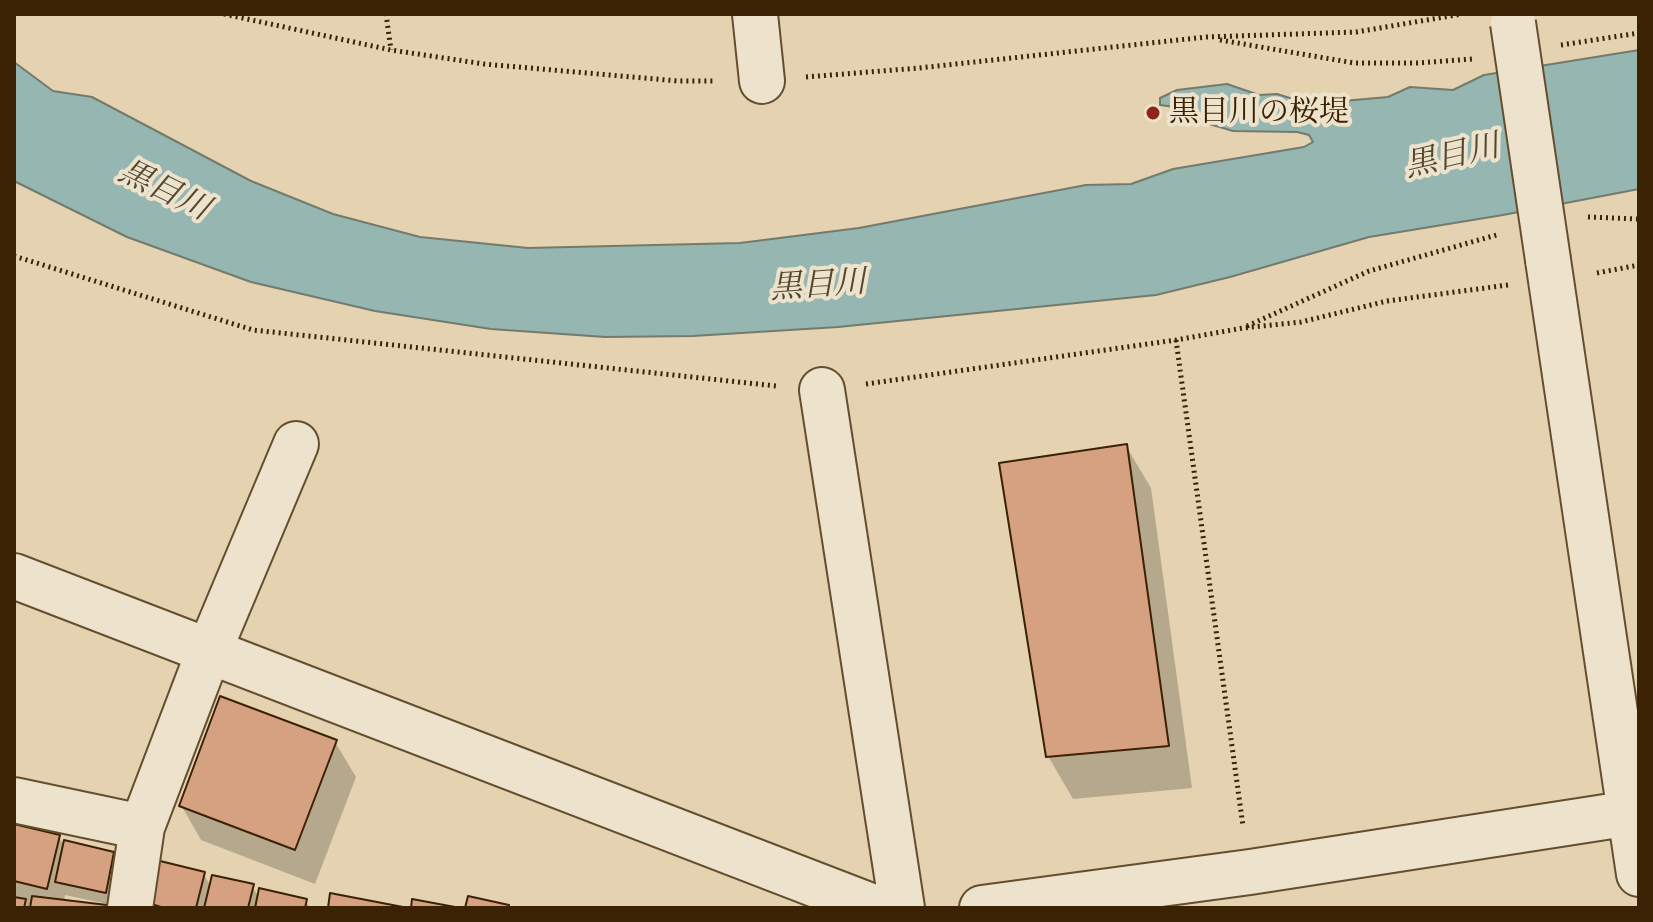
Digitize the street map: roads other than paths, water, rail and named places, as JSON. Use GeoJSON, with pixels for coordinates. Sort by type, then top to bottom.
{"type":"FeatureCollection","features":[{"type":"Feature","properties":{"kind":"street"},"geometry":{"type":"LineString","coordinates":[[755,14],[762,81]]}},
{"type":"Feature","properties":{"kind":"street"},"geometry":{"type":"LineString","coordinates":[[1513,19],[1635,814],[1639,874]]}},
{"type":"Feature","properties":{"kind":"street"},"geometry":{"type":"LineString","coordinates":[[822,390],[902,908]]}},
{"type":"Feature","properties":{"kind":"street"},"geometry":{"type":"LineString","coordinates":[[130,908],[142,827],[209,651],[296,444]]}},
{"type":"Feature","properties":{"kind":"street"},"geometry":{"type":"LineString","coordinates":[[14,576],[876,908]]}},
{"type":"Feature","properties":{"kind":"street"},"geometry":{"type":"LineString","coordinates":[[14,800],[142,827]]}},
{"type":"Feature","properties":{"kind":"street"},"geometry":{"type":"LineString","coordinates":[[982,908],[1250,872],[1635,814]]}},
{"type":"Feature","properties":{"kind":"water","name":"黒目川"},"geometry":{"type":"Polygon","coordinates":[[[1639,50],[1639,189],[1369,237],[1156,295],[838,327],[693,336],[605,337],[491,329],[375,311],[251,282],[127,237],[14,181],[14,62],[53,91],[92,97],[251,181],[333,214],[420,237],[528,248],[740,243],[859,228],[1086,185],[1131,184],[1173,169],[1304,147],[1313,142],[1309,135],[1297,132],[1233,131],[1176,114],[1175,107],[1160,105],[1160,98],[1177,90],[1227,84],[1259,95],[1277,94],[1309,104],[1388,97],[1410,87],[1453,90],[1484,75],[1639,50]]]}},
{"type":"Feature","properties":{"kind":"place","name":"黒目川の桜堤"},"geometry":{"type":"Point","coordinates":[1153,113]}}]}
